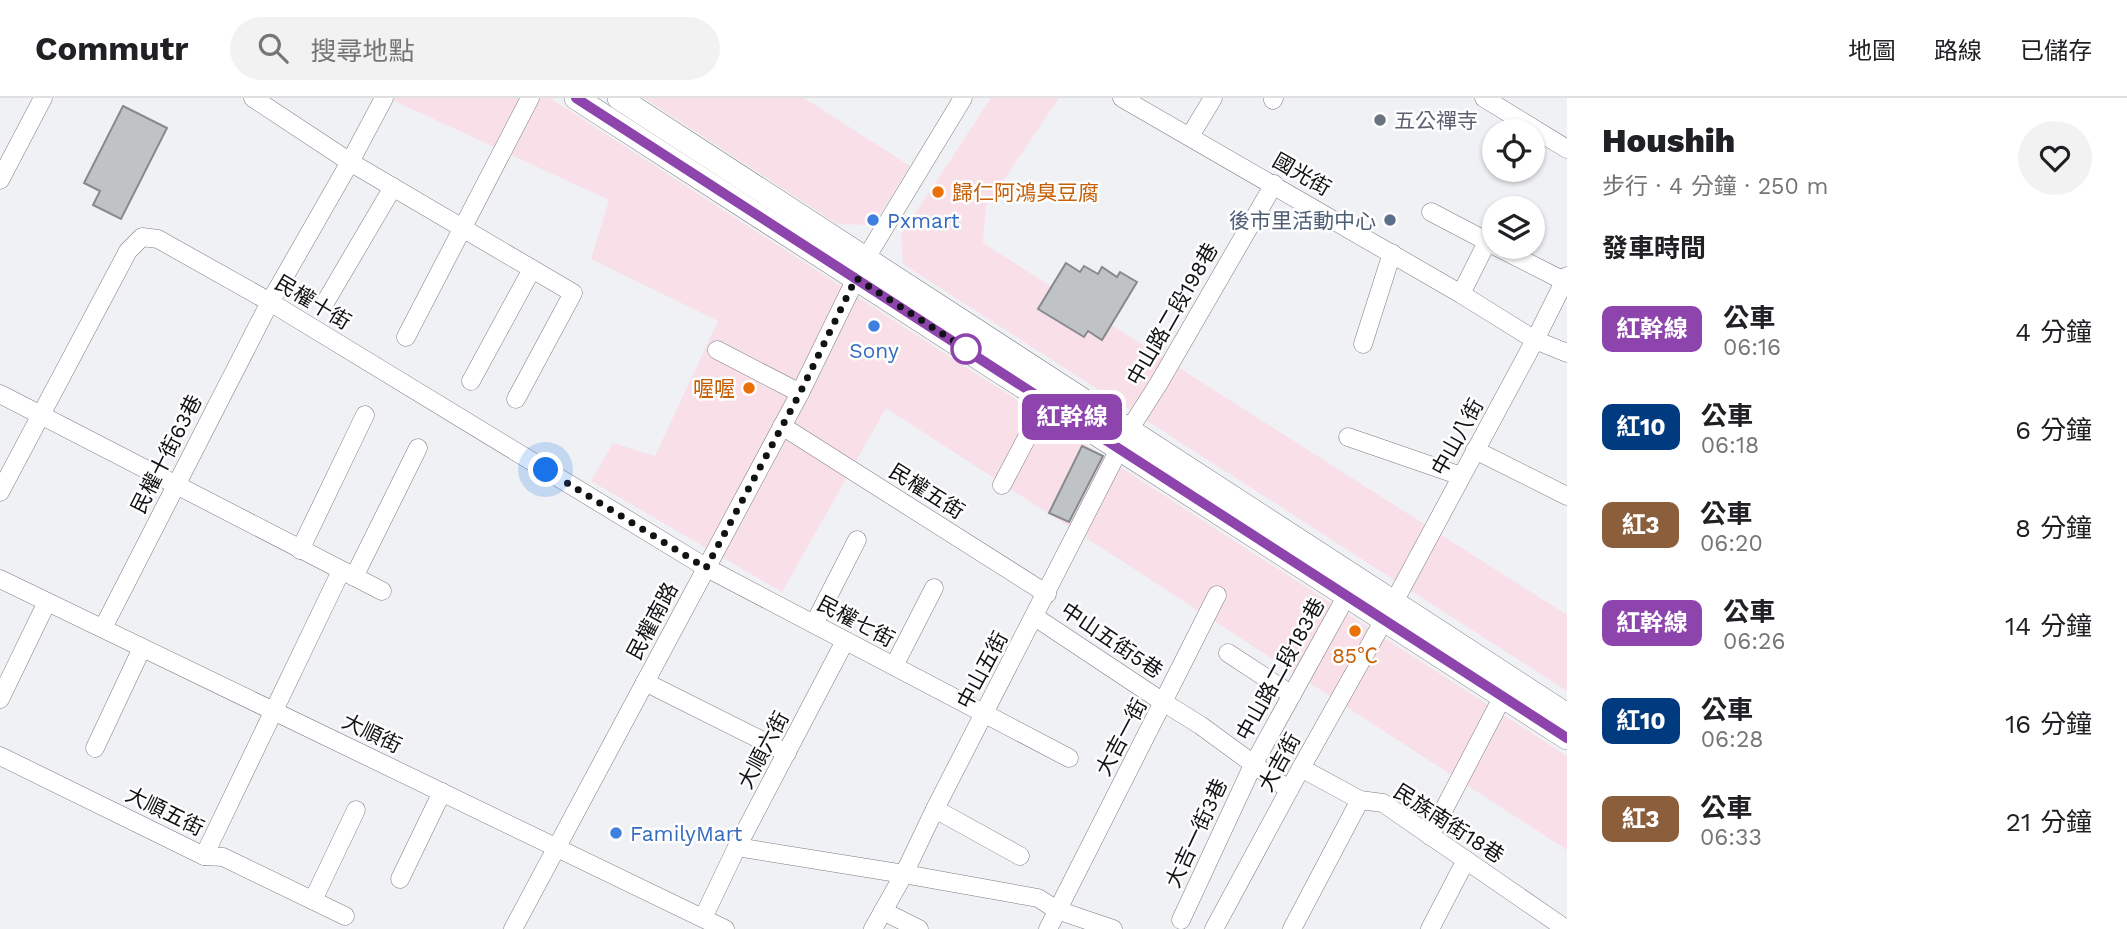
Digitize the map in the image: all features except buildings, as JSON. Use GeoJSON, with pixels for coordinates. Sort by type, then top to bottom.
{"type":"FeatureCollection","features":[{"type":"Feature","properties":{"kind":"main road"},"geometry":{"type":"LineString","coordinates":[[576,98],[861,268],[1390,610],[1567,715]]}},
{"type":"Feature","properties":{"kind":"main road"},"geometry":{"type":"LineString","coordinates":[[619,98],[1046,401],[1125,439],[1347,594],[1390,610],[1503,696],[1567,738]]}},
{"type":"Feature","properties":{"kind":"street"},"geometry":{"type":"LineString","coordinates":[[0,180],[43,98]]}},
{"type":"Feature","properties":{"kind":"street"},"geometry":{"type":"LineString","coordinates":[[253,98],[350,162],[573,293],[516,399]]}},
{"type":"Feature","properties":{"kind":"street","name":"民權十街63巷"},"geometry":{"type":"LineString","coordinates":[[103,628],[270,302],[384,98]]}},
{"type":"Feature","properties":{"kind":"street"},"geometry":{"type":"LineString","coordinates":[[406,337],[530,98]]}},
{"type":"Feature","properties":{"kind":"street","name":"民權南路"},"geometry":{"type":"LineString","coordinates":[[513,929],[800,393],[861,268],[962,98]]}},
{"type":"Feature","properties":{"kind":"street","name":"國光街"},"geometry":{"type":"LineString","coordinates":[[1122,98],[1392,253],[1535,340],[1567,353]]}},
{"type":"Feature","properties":{"kind":"street"},"geometry":{"type":"LineString","coordinates":[[1190,136],[1213,98]]}},
{"type":"Feature","properties":{"kind":"street"},"geometry":{"type":"LineString","coordinates":[[1484,98],[1567,149]]}},
{"type":"Feature","properties":{"kind":"street","name":"中山路二段198巷"},"geometry":{"type":"LineString","coordinates":[[1125,439],[1273,184]]}},
{"type":"Feature","properties":{"kind":"street"},"geometry":{"type":"LineString","coordinates":[[326,301],[394,187]]}},
{"type":"Feature","properties":{"kind":"street"},"geometry":{"type":"LineString","coordinates":[[1431,212],[1482,239]]}},
{"type":"Feature","properties":{"kind":"street","name":"民權十街"},"geometry":{"type":"LineString","coordinates":[[0,492],[128,250],[142,237],[158,239],[270,302],[706,568]]}},
{"type":"Feature","properties":{"kind":"street"},"geometry":{"type":"LineString","coordinates":[[1363,344],[1392,253]]}},
{"type":"Feature","properties":{"kind":"street"},"geometry":{"type":"LineString","coordinates":[[1461,294],[1484,259]]}},
{"type":"Feature","properties":{"kind":"street"},"geometry":{"type":"LineString","coordinates":[[1523,259],[1565,279]]}},
{"type":"Feature","properties":{"kind":"street"},"geometry":{"type":"LineString","coordinates":[[471,381],[532,269]]}},
{"type":"Feature","properties":{"kind":"street","name":"中山八街"},"geometry":{"type":"LineString","coordinates":[[1390,610],[1565,279]]}},
{"type":"Feature","properties":{"kind":"street"},"geometry":{"type":"LineString","coordinates":[[718,350],[800,393]]}},
{"type":"Feature","properties":{"kind":"street"},"geometry":{"type":"LineString","coordinates":[[0,394],[382,592]]}},
{"type":"Feature","properties":{"kind":"street"},"geometry":{"type":"LineString","coordinates":[[1002,485],[1046,401]]}},
{"type":"Feature","properties":{"kind":"street"},"geometry":{"type":"LineString","coordinates":[[300,550],[365,415]]}},
{"type":"Feature","properties":{"kind":"street","name":"民權五街"},"geometry":{"type":"LineString","coordinates":[[782,426],[1047,594]]}},
{"type":"Feature","properties":{"kind":"street"},"geometry":{"type":"LineString","coordinates":[[1348,437],[1461,476]]}},
{"type":"Feature","properties":{"kind":"street","name":"中山五街"},"geometry":{"type":"LineString","coordinates":[[873,929],[904,874],[1125,439]]}},
{"type":"Feature","properties":{"kind":"street","name":"大順五街"},"geometry":{"type":"LineString","coordinates":[[0,756],[204,856],[274,711],[418,448]]}},
{"type":"Feature","properties":{"kind":"street"},"geometry":{"type":"LineString","coordinates":[[1475,450],[1567,496]]}},
{"type":"Feature","properties":{"kind":"street"},"geometry":{"type":"LineString","coordinates":[[814,624],[857,540]]}},
{"type":"Feature","properties":{"kind":"street","name":"民權七街"},"geometry":{"type":"LineString","coordinates":[[706,568],[1069,758]]}},
{"type":"Feature","properties":{"kind":"street","name":"大順街"},"geometry":{"type":"LineString","coordinates":[[0,579],[725,929]]}},
{"type":"Feature","properties":{"kind":"street"},"geometry":{"type":"LineString","coordinates":[[894,666],[934,588]]}},
{"type":"Feature","properties":{"kind":"street","name":"中山路二段183巷"},"geometry":{"type":"LineString","coordinates":[[1253,765],[1347,594]]}},
{"type":"Feature","properties":{"kind":"street"},"geometry":{"type":"LineString","coordinates":[[1163,702],[1217,595]]}},
{"type":"Feature","properties":{"kind":"street"},"geometry":{"type":"LineString","coordinates":[[0,699],[47,602]]}},
{"type":"Feature","properties":{"kind":"street","name":"大吉街"},"geometry":{"type":"LineString","coordinates":[[1214,929],[1390,610]]}},
{"type":"Feature","properties":{"kind":"street","name":"中山五街5巷"},"geometry":{"type":"LineString","coordinates":[[1035,617],[1163,702]]}},
{"type":"Feature","properties":{"kind":"street","name":"大順六街"},"geometry":{"type":"LineString","coordinates":[[703,918],[737,847],[845,641]]}},
{"type":"Feature","properties":{"kind":"street"},"geometry":{"type":"LineString","coordinates":[[95,748],[142,648]]}},
{"type":"Feature","properties":{"kind":"street"},"geometry":{"type":"LineString","coordinates":[[1228,653],[1292,695]]}},
{"type":"Feature","properties":{"kind":"street"},"geometry":{"type":"LineString","coordinates":[[645,682],[787,753]]}},
{"type":"Feature","properties":{"kind":"street"},"geometry":{"type":"LineString","coordinates":[[1430,835],[1503,696]]}},
{"type":"Feature","properties":{"kind":"street","name":"大吉一街"},"geometry":{"type":"LineString","coordinates":[[1048,929],[1163,702],[1200,725],[1289,790]]}},
{"type":"Feature","properties":{"kind":"street","name":"大吉一街3巷"},"geometry":{"type":"LineString","coordinates":[[1181,920],[1253,765]]}},
{"type":"Feature","properties":{"kind":"street","name":"民族南街18巷"},"geometry":{"type":"LineString","coordinates":[[1301,768],[1360,800],[1383,803],[1566,929]]}},
{"type":"Feature","properties":{"kind":"street"},"geometry":{"type":"LineString","coordinates":[[400,879],[442,792]]}},
{"type":"Feature","properties":{"kind":"street"},"geometry":{"type":"LineString","coordinates":[[1292,929],[1360,800]]}},
{"type":"Feature","properties":{"kind":"street"},"geometry":{"type":"LineString","coordinates":[[935,809],[1020,856]]}},
{"type":"Feature","properties":{"kind":"street"},"geometry":{"type":"LineString","coordinates":[[313,900],[356,810]]}},
{"type":"Feature","properties":{"kind":"street"},"geometry":{"type":"LineString","coordinates":[[737,847],[1038,898],[1058,910],[1113,929]]}},
{"type":"Feature","properties":{"kind":"street"},"geometry":{"type":"LineString","coordinates":[[204,856],[223,858],[345,916]]}},
{"type":"Feature","properties":{"kind":"street"},"geometry":{"type":"LineString","coordinates":[[1430,929],[1466,860]]}},
{"type":"Feature","properties":{"kind":"street"},"geometry":{"type":"LineString","coordinates":[[883,911],[919,929]]}},
{"type":"Feature","properties":{"kind":"shaded area"},"geometry":{"type":"Polygon","coordinates":[[[388,98],[550,98],[1567,756],[1567,850],[886,408],[782,592],[591,481],[613,443],[655,456],[718,321],[591,259],[609,200],[388,98]]]}},
{"type":"Feature","properties":{"kind":"shaded area"},"geometry":{"type":"Polygon","coordinates":[[[644,98],[804,98],[910,166],[873,225],[837,224],[644,98]]]}},
{"type":"Feature","properties":{"kind":"shaded area"},"geometry":{"type":"Polygon","coordinates":[[[991,98],[1059,98],[986,206],[983,243],[1567,615],[1567,691],[903,264],[901,235],[991,98]]]}},
{"type":"Feature","properties":{"kind":"bus line","name":"紅幹線"},"geometry":{"type":"LineString","coordinates":[[576,98],[1567,738]]}},
{"type":"Feature","properties":{"kind":"place","name":"五公禪寺"},"geometry":{"type":"Point","coordinates":[1380,120]}},
{"type":"Feature","properties":{"kind":"place","name":"歸仁阿鴻臭豆腐"},"geometry":{"type":"Point","coordinates":[938,192]}},
{"type":"Feature","properties":{"kind":"place","name":"Pxmart"},"geometry":{"type":"Point","coordinates":[873,220]}},
{"type":"Feature","properties":{"kind":"place","name":"後市里活動中心"},"geometry":{"type":"Point","coordinates":[1390,220]}},
{"type":"Feature","properties":{"kind":"place","name":"Sony"},"geometry":{"type":"Point","coordinates":[874,326]}},
{"type":"Feature","properties":{"kind":"place","name":"喔喔"},"geometry":{"type":"Point","coordinates":[749,388]}},
{"type":"Feature","properties":{"kind":"place","name":"85℃"},"geometry":{"type":"Point","coordinates":[1355,631]}},
{"type":"Feature","properties":{"kind":"place","name":"FamilyMart"},"geometry":{"type":"Point","coordinates":[616,833]}},
{"type":"Feature","properties":{"kind":"route"},"geometry":{"type":"LineString","coordinates":[[546,470],[706,568],[800,393],[856,278],[966,349]]}}]}
